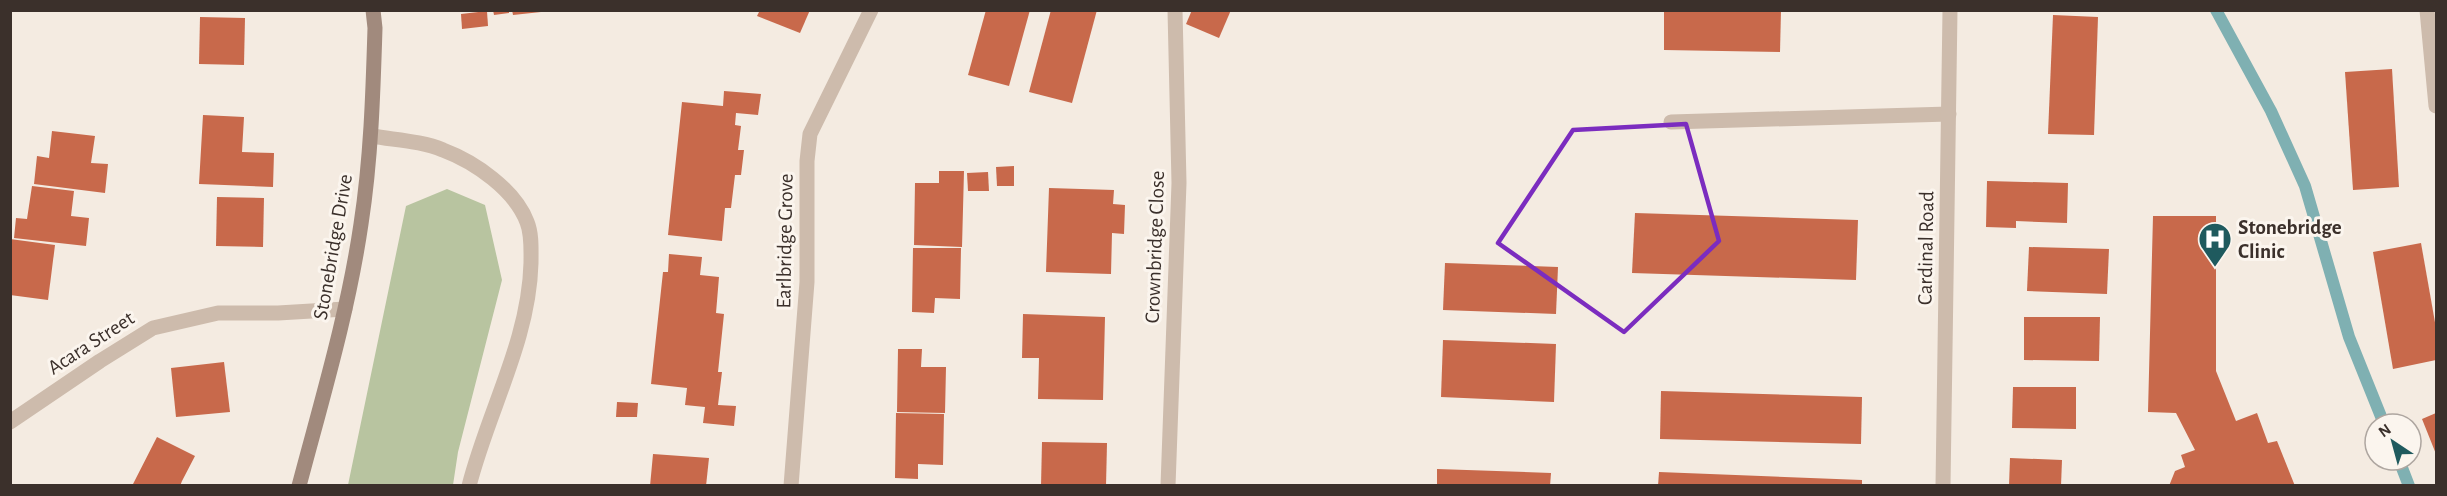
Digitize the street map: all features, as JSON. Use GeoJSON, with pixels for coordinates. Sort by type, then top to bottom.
{"type":"FeatureCollection","features":[{"type":"Feature","properties":{"kind":"street","name":"Stonebridge Drive"},"geometry":{"type":"LineString","coordinates":[[299,486],[345,309],[362,224],[372,136],[375,28],[373,10]]}},
{"type":"Feature","properties":{"kind":"street","name":"Earlbridge Grove"},"geometry":{"type":"LineString","coordinates":[[792,486],[807,282],[807,161],[810,134],[871,10]]}},
{"type":"Feature","properties":{"kind":"street","name":"Crownbridge Close"},"geometry":{"type":"LineString","coordinates":[[1168,486],[1179,183],[1175,10]]}},
{"type":"Feature","properties":{"kind":"street","name":"Cardinal Road"},"geometry":{"type":"LineString","coordinates":[[1943,486],[1950,10]]}},
{"type":"Feature","properties":{"kind":"street"},"geometry":{"type":"LineString","coordinates":[[2427,10],[2436,106]]}},
{"type":"Feature","properties":{"kind":"street"},"geometry":{"type":"LineString","coordinates":[[1671,122],[1948,114]]}},
{"type":"Feature","properties":{"kind":"street"},"geometry":{"type":"LineString","coordinates":[[372,136],[443,150],[484,172],[516,199],[528,224],[531,248],[530,289],[516,348],[469,486]]}},
{"type":"Feature","properties":{"kind":"street","name":"Acara Street"},"geometry":{"type":"LineString","coordinates":[[10,422],[153,328],[218,314],[345,309]]}},
{"type":"Feature","properties":{"kind":"highlighted area"},"geometry":{"type":"Polygon","coordinates":[[[1686,124],[1719,241],[1624,332],[1498,243],[1573,130],[1686,124]]]}},
{"type":"Feature","properties":{"kind":"green space"},"geometry":{"type":"Polygon","coordinates":[[[447,189],[485,205],[502,280],[458,452],[453,485],[348,485],[406,206],[447,189]]]}},
{"type":"Feature","properties":{"kind":"building"},"geometry":{"type":"Polygon","coordinates":[[[493,10],[509,10],[509,13],[494,15],[493,10]]]}},
{"type":"Feature","properties":{"kind":"building"},"geometry":{"type":"Polygon","coordinates":[[[512,10],[541,10],[541,12],[513,15],[512,10]]]}},
{"type":"Feature","properties":{"kind":"building"},"geometry":{"type":"Polygon","coordinates":[[[760,10],[810,10],[800,33],[757,16],[760,10]]]}},
{"type":"Feature","properties":{"kind":"building"},"geometry":{"type":"Polygon","coordinates":[[[986,10],[1030,10],[1009,86],[968,75],[986,10]]]}},
{"type":"Feature","properties":{"kind":"building"},"geometry":{"type":"Polygon","coordinates":[[[1051,10],[1097,10],[1072,103],[1029,92],[1051,10]]]}},
{"type":"Feature","properties":{"kind":"building"},"geometry":{"type":"Polygon","coordinates":[[[1192,10],[1231,10],[1219,38],[1186,24],[1192,10]]]}},
{"type":"Feature","properties":{"kind":"building"},"geometry":{"type":"Polygon","coordinates":[[[1664,10],[1781,10],[1780,52],[1664,50],[1664,10]]]}},
{"type":"Feature","properties":{"kind":"building"},"geometry":{"type":"Polygon","coordinates":[[[487,11],[488,26],[462,29],[461,14],[487,11]]]}},
{"type":"Feature","properties":{"kind":"building"},"geometry":{"type":"Polygon","coordinates":[[[2053,15],[2098,17],[2094,135],[2048,134],[2053,15]]]}},
{"type":"Feature","properties":{"kind":"building"},"geometry":{"type":"Polygon","coordinates":[[[200,17],[245,18],[244,65],[199,64],[200,17]]]}},
{"type":"Feature","properties":{"kind":"building"},"geometry":{"type":"Polygon","coordinates":[[[2392,69],[2399,187],[2353,190],[2345,72],[2392,69]]]}},
{"type":"Feature","properties":{"kind":"building"},"geometry":{"type":"Polygon","coordinates":[[[724,91],[761,94],[758,115],[736,113],[735,125],[741,126],[738,150],[744,150],[741,175],[735,175],[731,208],[725,208],[722,241],[668,235],[682,102],[723,106],[724,91]]]}},
{"type":"Feature","properties":{"kind":"building"},"geometry":{"type":"Polygon","coordinates":[[[203,115],[244,117],[242,152],[274,153],[273,187],[199,184],[203,115]]]}},
{"type":"Feature","properties":{"kind":"building"},"geometry":{"type":"Polygon","coordinates":[[[52,131],[95,136],[91,163],[108,164],[105,193],[34,184],[37,156],[49,158],[52,131]]]}},
{"type":"Feature","properties":{"kind":"building"},"geometry":{"type":"Polygon","coordinates":[[[1014,166],[1014,186],[997,186],[996,167],[1014,166]]]}},
{"type":"Feature","properties":{"kind":"building"},"geometry":{"type":"Polygon","coordinates":[[[939,171],[964,171],[962,247],[914,245],[915,183],[939,183],[939,171]]]}},
{"type":"Feature","properties":{"kind":"building"},"geometry":{"type":"Polygon","coordinates":[[[988,172],[989,191],[968,191],[967,173],[988,172]]]}},
{"type":"Feature","properties":{"kind":"building"},"geometry":{"type":"Polygon","coordinates":[[[1987,181],[2068,183],[2067,223],[2016,221],[2016,228],[1986,227],[1987,181]]]}},
{"type":"Feature","properties":{"kind":"building"},"geometry":{"type":"Polygon","coordinates":[[[32,186],[74,191],[71,216],[89,218],[86,246],[14,238],[16,218],[27,219],[32,186]]]}},
{"type":"Feature","properties":{"kind":"building"},"geometry":{"type":"Polygon","coordinates":[[[1049,188],[1114,190],[1113,204],[1125,205],[1124,234],[1112,233],[1111,274],[1046,272],[1049,188]]]}},
{"type":"Feature","properties":{"kind":"building"},"geometry":{"type":"Polygon","coordinates":[[[217,197],[264,198],[263,247],[216,246],[217,197]]]}},
{"type":"Feature","properties":{"kind":"building"},"geometry":{"type":"Polygon","coordinates":[[[1635,213],[1858,220],[1856,280],[1632,273],[1635,213]]]}},
{"type":"Feature","properties":{"kind":"building"},"geometry":{"type":"Polygon","coordinates":[[[2153,216],[2216,216],[2216,371],[2236,421],[2257,413],[2268,443],[2277,441],[2295,486],[2169,486],[2175,471],[2185,467],[2181,455],[2195,450],[2176,413],[2148,412],[2153,216]]]}},
{"type":"Feature","properties":{"kind":"building"},"geometry":{"type":"Polygon","coordinates":[[[10,239],[55,245],[48,300],[10,295],[10,239]]]}},
{"type":"Feature","properties":{"kind":"building"},"geometry":{"type":"Polygon","coordinates":[[[2421,243],[2436,328],[2436,360],[2393,369],[2373,252],[2421,243]]]}},
{"type":"Feature","properties":{"kind":"building"},"geometry":{"type":"Polygon","coordinates":[[[2029,247],[2109,249],[2107,294],[2027,291],[2029,247]]]}},
{"type":"Feature","properties":{"kind":"building"},"geometry":{"type":"Polygon","coordinates":[[[913,248],[961,248],[960,299],[935,298],[934,313],[912,312],[913,248]]]}},
{"type":"Feature","properties":{"kind":"building"},"geometry":{"type":"Polygon","coordinates":[[[669,254],[702,257],[700,275],[719,277],[716,313],[724,314],[718,372],[722,372],[718,405],[736,406],[734,426],[703,423],[705,407],[685,405],[687,388],[651,384],[663,272],[668,272],[669,254]]]}},
{"type":"Feature","properties":{"kind":"building"},"geometry":{"type":"Polygon","coordinates":[[[1445,263],[1558,267],[1556,314],[1443,310],[1445,263]]]}},
{"type":"Feature","properties":{"kind":"building"},"geometry":{"type":"Polygon","coordinates":[[[1023,314],[1105,317],[1103,400],[1038,399],[1039,358],[1022,358],[1023,314]]]}},
{"type":"Feature","properties":{"kind":"building"},"geometry":{"type":"Polygon","coordinates":[[[2024,317],[2100,317],[2099,361],[2024,360],[2024,317]]]}},
{"type":"Feature","properties":{"kind":"building"},"geometry":{"type":"Polygon","coordinates":[[[1443,340],[1556,344],[1554,402],[1441,397],[1443,340]]]}},
{"type":"Feature","properties":{"kind":"building"},"geometry":{"type":"Polygon","coordinates":[[[898,349],[922,349],[921,367],[946,367],[945,413],[897,412],[898,349]]]}},
{"type":"Feature","properties":{"kind":"building"},"geometry":{"type":"Polygon","coordinates":[[[224,362],[230,412],[176,417],[171,368],[224,362]]]}},
{"type":"Feature","properties":{"kind":"building"},"geometry":{"type":"Polygon","coordinates":[[[2013,387],[2076,387],[2076,429],[2012,428],[2013,387]]]}},
{"type":"Feature","properties":{"kind":"building"},"geometry":{"type":"Polygon","coordinates":[[[1661,391],[1862,397],[1861,444],[1660,439],[1661,391]]]}},
{"type":"Feature","properties":{"kind":"building"},"geometry":{"type":"Polygon","coordinates":[[[617,402],[638,403],[637,417],[616,417],[617,402]]]}},
{"type":"Feature","properties":{"kind":"building"},"geometry":{"type":"Polygon","coordinates":[[[896,413],[944,414],[943,465],[918,464],[918,479],[895,478],[896,413]]]}},
{"type":"Feature","properties":{"kind":"building"},"geometry":{"type":"Polygon","coordinates":[[[2436,413],[2436,454],[2423,422],[2423,419],[2436,413]]]}},
{"type":"Feature","properties":{"kind":"building"},"geometry":{"type":"Polygon","coordinates":[[[157,437],[195,456],[180,486],[132,486],[157,437]]]}},
{"type":"Feature","properties":{"kind":"building"},"geometry":{"type":"Polygon","coordinates":[[[1042,442],[1107,443],[1106,486],[1041,486],[1042,442]]]}},
{"type":"Feature","properties":{"kind":"building"},"geometry":{"type":"Polygon","coordinates":[[[653,454],[709,458],[706,486],[650,486],[653,454]]]}},
{"type":"Feature","properties":{"kind":"building"},"geometry":{"type":"Polygon","coordinates":[[[2010,458],[2062,460],[2061,486],[2009,486],[2010,458]]]}},
{"type":"Feature","properties":{"kind":"building"},"geometry":{"type":"Polygon","coordinates":[[[1437,469],[1551,473],[1550,486],[1437,486],[1437,469]]]}},
{"type":"Feature","properties":{"kind":"building"},"geometry":{"type":"Polygon","coordinates":[[[1659,472],[1862,480],[1862,486],[1658,486],[1659,472]]]}},
{"type":"Feature","properties":{"kind":"waterway"},"geometry":{"type":"LineString","coordinates":[[2216,10],[2271,111],[2305,186],[2349,337],[2379,412]]}},
{"type":"Feature","properties":{"kind":"waterway"},"geometry":{"type":"LineString","coordinates":[[2404,472],[2409,486]]}},
{"type":"Feature","properties":{"kind":"place","name":"Stonebridge Clinic"},"geometry":{"type":"Point","coordinates":[2215,268]}}]}
